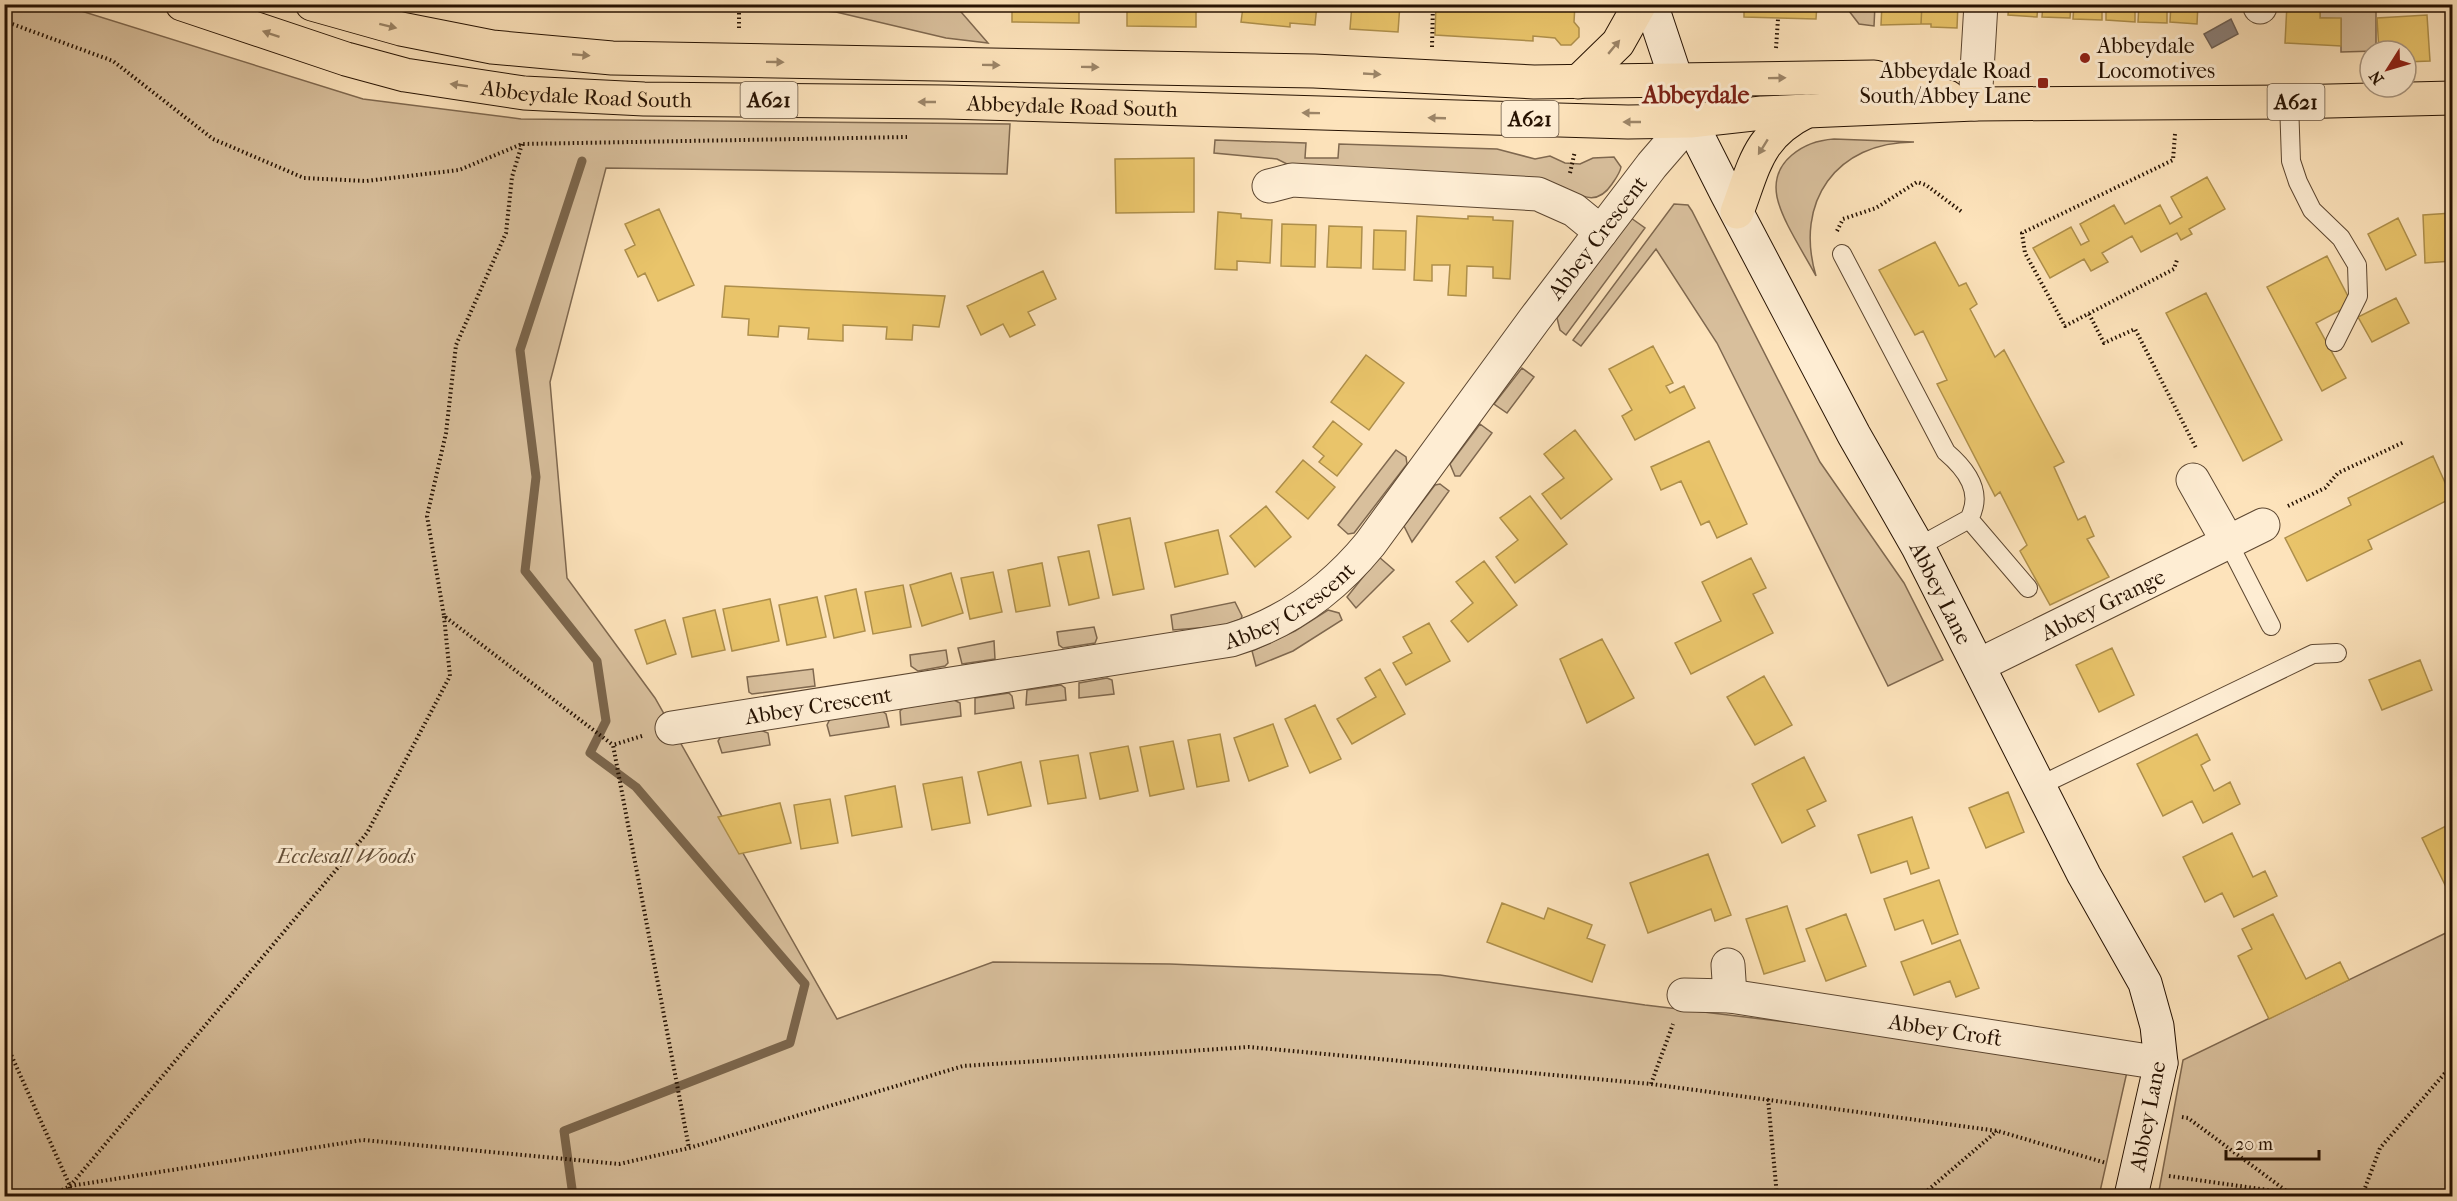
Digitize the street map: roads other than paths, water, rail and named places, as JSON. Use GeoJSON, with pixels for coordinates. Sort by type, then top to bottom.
{"type":"FeatureCollection","features":[{"type":"Feature","properties":{"kind":"main road","name":"Abbeydale Road South"},"geometry":{"type":"LineString","coordinates":[[182,4],[346,59],[395,73],[448,84],[524,93],[644,99],[946,102],[1506,120],[1690,121],[1807,111],[1975,104],[2289,102],[2452,98]]}},
{"type":"Feature","properties":{"kind":"main road","name":"Abbeydale Road South"},"geometry":{"type":"LineString","coordinates":[[312,4],[401,29],[492,47],[612,58],[1314,71],[1430,78],[1578,82],[1874,77],[1975,104]]}},
{"type":"Feature","properties":{"kind":"main road"},"geometry":{"type":"LineString","coordinates":[[1578,82],[1618,43],[1640,4]]}},
{"type":"Feature","properties":{"kind":"main road"},"geometry":{"type":"LineString","coordinates":[[1737,212],[1763,146],[1790,119],[1807,111]]}},
{"type":"Feature","properties":{"kind":"street","name":"Abbey Lane"},"geometry":{"type":"LineString","coordinates":[[1651,4],[1690,121],[1854,435],[1918,547],[2084,875],[2145,983],[2157,1026],[2161,1063],[2134,1184]]}},
{"type":"Feature","properties":{"kind":"street"},"geometry":{"type":"LineString","coordinates":[[1975,104],[1981,4]]}},
{"type":"Feature","properties":{"kind":"street","name":"Abbey Crescent"},"geometry":{"type":"LineString","coordinates":[[672,728],[1231,640],[1270,625],[1322,593],[1358,559],[1601,232],[1652,165],[1690,121]]}},
{"type":"Feature","properties":{"kind":"street"},"geometry":{"type":"LineString","coordinates":[[1269,186],[1292,180],[1538,194],[1574,210],[1601,232]]}},
{"type":"Feature","properties":{"kind":"street"},"geometry":{"type":"LineString","coordinates":[[2193,480],[2228,542]]}},
{"type":"Feature","properties":{"kind":"street","name":"Abbey Grange"},"geometry":{"type":"LineString","coordinates":[[1978,665],[2263,525]]}},
{"type":"Feature","properties":{"kind":"street","name":"Abbey Croft"},"geometry":{"type":"LineString","coordinates":[[1684,995],[1729,980],[2161,1063]]}},
{"type":"Feature","properties":{"kind":"lane"},"geometry":{"type":"LineString","coordinates":[[2289,102],[2291,161],[2298,182],[2312,210],[2341,238],[2357,265],[2358,296],[2335,342]]}},
{"type":"Feature","properties":{"kind":"lane"},"geometry":{"type":"LineString","coordinates":[[1842,254],[1946,452],[1962,466],[1969,478],[1975,501],[1969,519],[1918,547]]}},
{"type":"Feature","properties":{"kind":"lane"},"geometry":{"type":"LineString","coordinates":[[1969,519],[2028,588]]}},
{"type":"Feature","properties":{"kind":"lane"},"geometry":{"type":"LineString","coordinates":[[2228,542],[2271,626]]}},
{"type":"Feature","properties":{"kind":"lane"},"geometry":{"type":"LineString","coordinates":[[2039,786],[2313,654],[2337,653]]}},
{"type":"Feature","properties":{"kind":"waterway"},"geometry":{"type":"LineString","coordinates":[[573,1196],[564,1131],[790,1043],[805,984],[636,787],[590,753],[606,721],[597,661],[525,571],[536,477],[520,350],[582,161]]}},
{"type":"Feature","properties":{"kind":"place","name":"Abbeydale Locomotives"},"geometry":{"type":"Point","coordinates":[2085,58]}},
{"type":"Feature","properties":{"kind":"place","name":"Abbeydale Road South/Abbey Lane"},"geometry":{"type":"Point","coordinates":[2043,83]}},
{"type":"Feature","properties":{"kind":"district","name":"Abbeydale"},"geometry":{"type":"Point","coordinates":[1696,95]}},
{"type":"Feature","properties":{"kind":"park label","name":"Ecclesall Woods"},"geometry":{"type":"Point","coordinates":[346,855]}}]}
